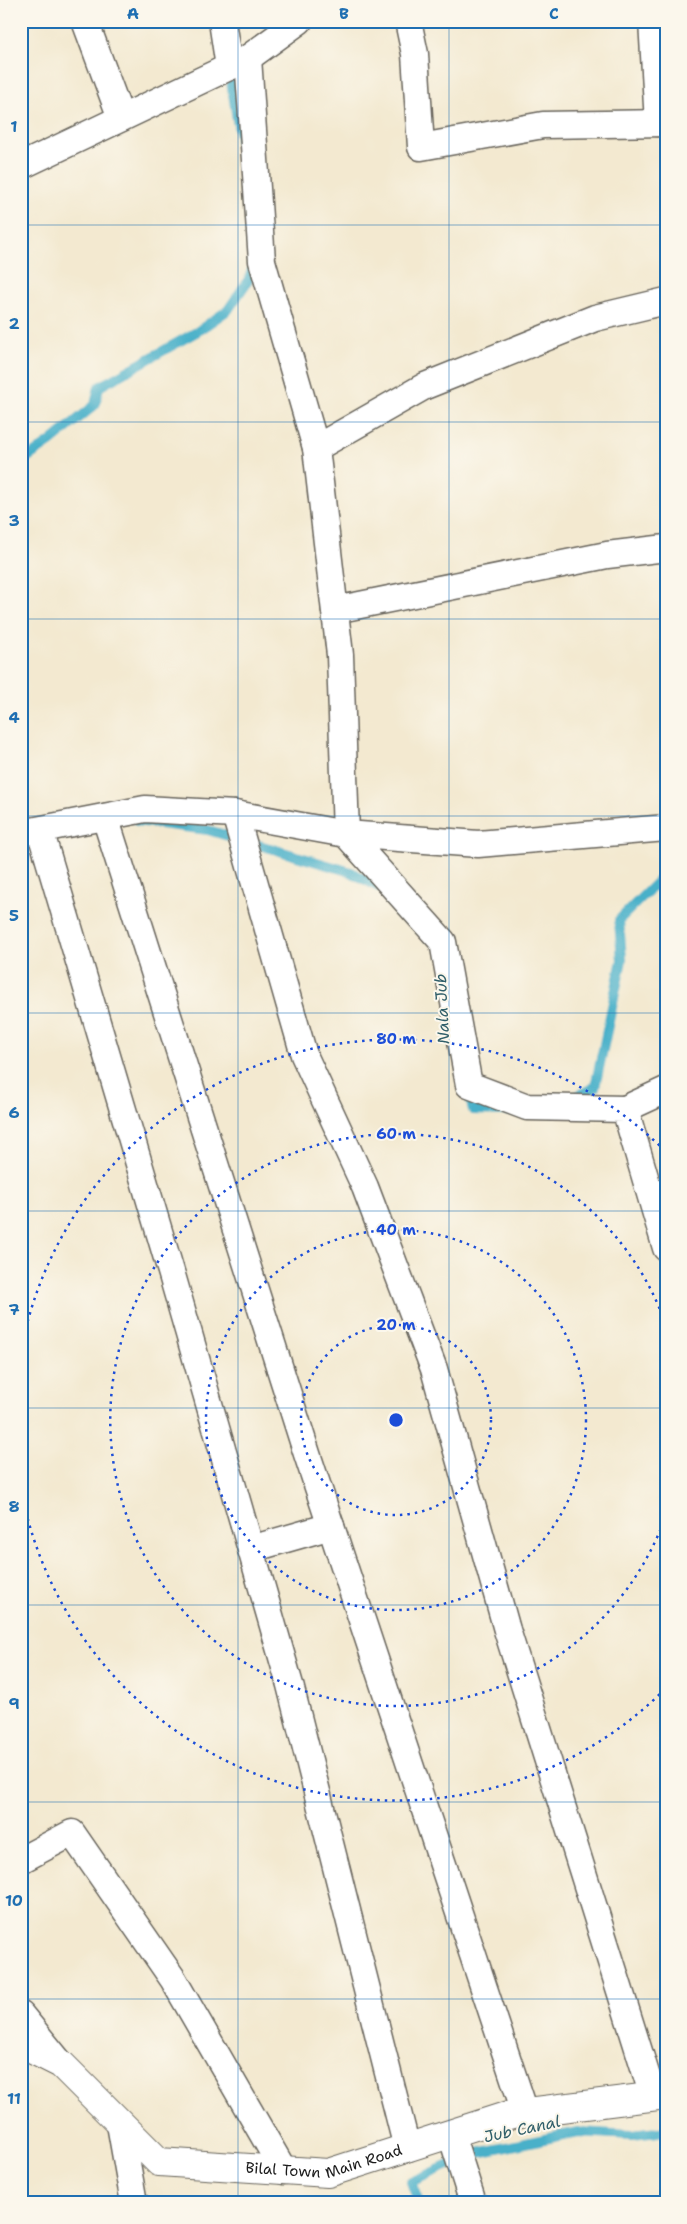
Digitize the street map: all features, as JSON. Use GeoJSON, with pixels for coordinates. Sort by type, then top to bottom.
{"type":"FeatureCollection","features":[{"type":"Feature","properties":{"kind":"street"},"geometry":{"type":"LineString","coordinates":[[85,21],[121,118]]}},
{"type":"Feature","properties":{"kind":"street"},"geometry":{"type":"LineString","coordinates":[[222,21],[238,62],[262,261],[316,448],[340,655],[346,834],[443,942],[469,1085],[527,1107],[625,1109],[666,1090]]}},
{"type":"Feature","properties":{"kind":"street"},"geometry":{"type":"LineString","coordinates":[[21,166],[238,62],[299,21]]}},
{"type":"Feature","properties":{"kind":"street"},"geometry":{"type":"LineString","coordinates":[[408,21],[414,54],[421,147],[543,125],[662,123],[652,21]]}},
{"type":"Feature","properties":{"kind":"street"},"geometry":{"type":"LineString","coordinates":[[316,448],[425,386],[595,318],[666,301]]}},
{"type":"Feature","properties":{"kind":"street"},"geometry":{"type":"LineString","coordinates":[[334,610],[606,555],[666,548]]}},
{"type":"Feature","properties":{"kind":"street"},"geometry":{"type":"LineString","coordinates":[[407,2148],[290,1685],[170,1265],[31,832],[145,809],[234,814],[346,834],[478,844],[666,828]]}},
{"type":"Feature","properties":{"kind":"street"},"geometry":{"type":"LineString","coordinates":[[234,814],[304,1055],[365,1187],[434,1368],[507,1630],[660,2095]]}},
{"type":"Feature","properties":{"kind":"street"},"geometry":{"type":"LineString","coordinates":[[105,817],[331,1526],[525,2112]]}},
{"type":"Feature","properties":{"kind":"street"},"geometry":{"type":"LineString","coordinates":[[625,1109],[666,1248]]}},
{"type":"Feature","properties":{"kind":"street"},"geometry":{"type":"LineString","coordinates":[[251,1550],[331,1526]]}},
{"type":"Feature","properties":{"kind":"street"},"geometry":{"type":"LineString","coordinates":[[21,1860],[72,1832],[173,1979],[284,2171]]}},
{"type":"Feature","properties":{"kind":"street"},"geometry":{"type":"LineString","coordinates":[[21,2016],[62,2064]]}},
{"type":"Feature","properties":{"kind":"street","name":"Bilal Town Main Road"},"geometry":{"type":"LineString","coordinates":[[21,2044],[62,2064],[159,2162],[328,2173],[512,2114],[660,2095]]}},
{"type":"Feature","properties":{"kind":"street"},"geometry":{"type":"LineString","coordinates":[[120,2124],[134,2203]]}},
{"type":"Feature","properties":{"kind":"street"},"geometry":{"type":"LineString","coordinates":[[451,2134],[474,2203]]}},
{"type":"Feature","properties":{"kind":"waterway"},"geometry":{"type":"LineString","coordinates":[[229,69],[243,156]]}},
{"type":"Feature","properties":{"kind":"waterway"},"geometry":{"type":"LineString","coordinates":[[21,462],[50,442],[95,405],[99,387],[198,331],[228,310],[249,279],[255,261]]}},
{"type":"Feature","properties":{"kind":"waterway","name":"Nala Jub"},"geometry":{"type":"LineString","coordinates":[[137,821],[208,830],[351,872],[384,890]]}},
{"type":"Feature","properties":{"kind":"waterway","name":"Nala Jub"},"geometry":{"type":"LineString","coordinates":[[568,1101],[595,1087],[622,960],[619,920],[666,873]]}},
{"type":"Feature","properties":{"kind":"waterway","name":"Nala Jub"},"geometry":{"type":"LineString","coordinates":[[468,1088],[473,1110],[511,1111]]}},
{"type":"Feature","properties":{"kind":"waterway","name":"Jub Canal"},"geometry":{"type":"LineString","coordinates":[[419,2203],[411,2182],[473,2154],[578,2132],[632,2135],[666,2131]]}}]}
